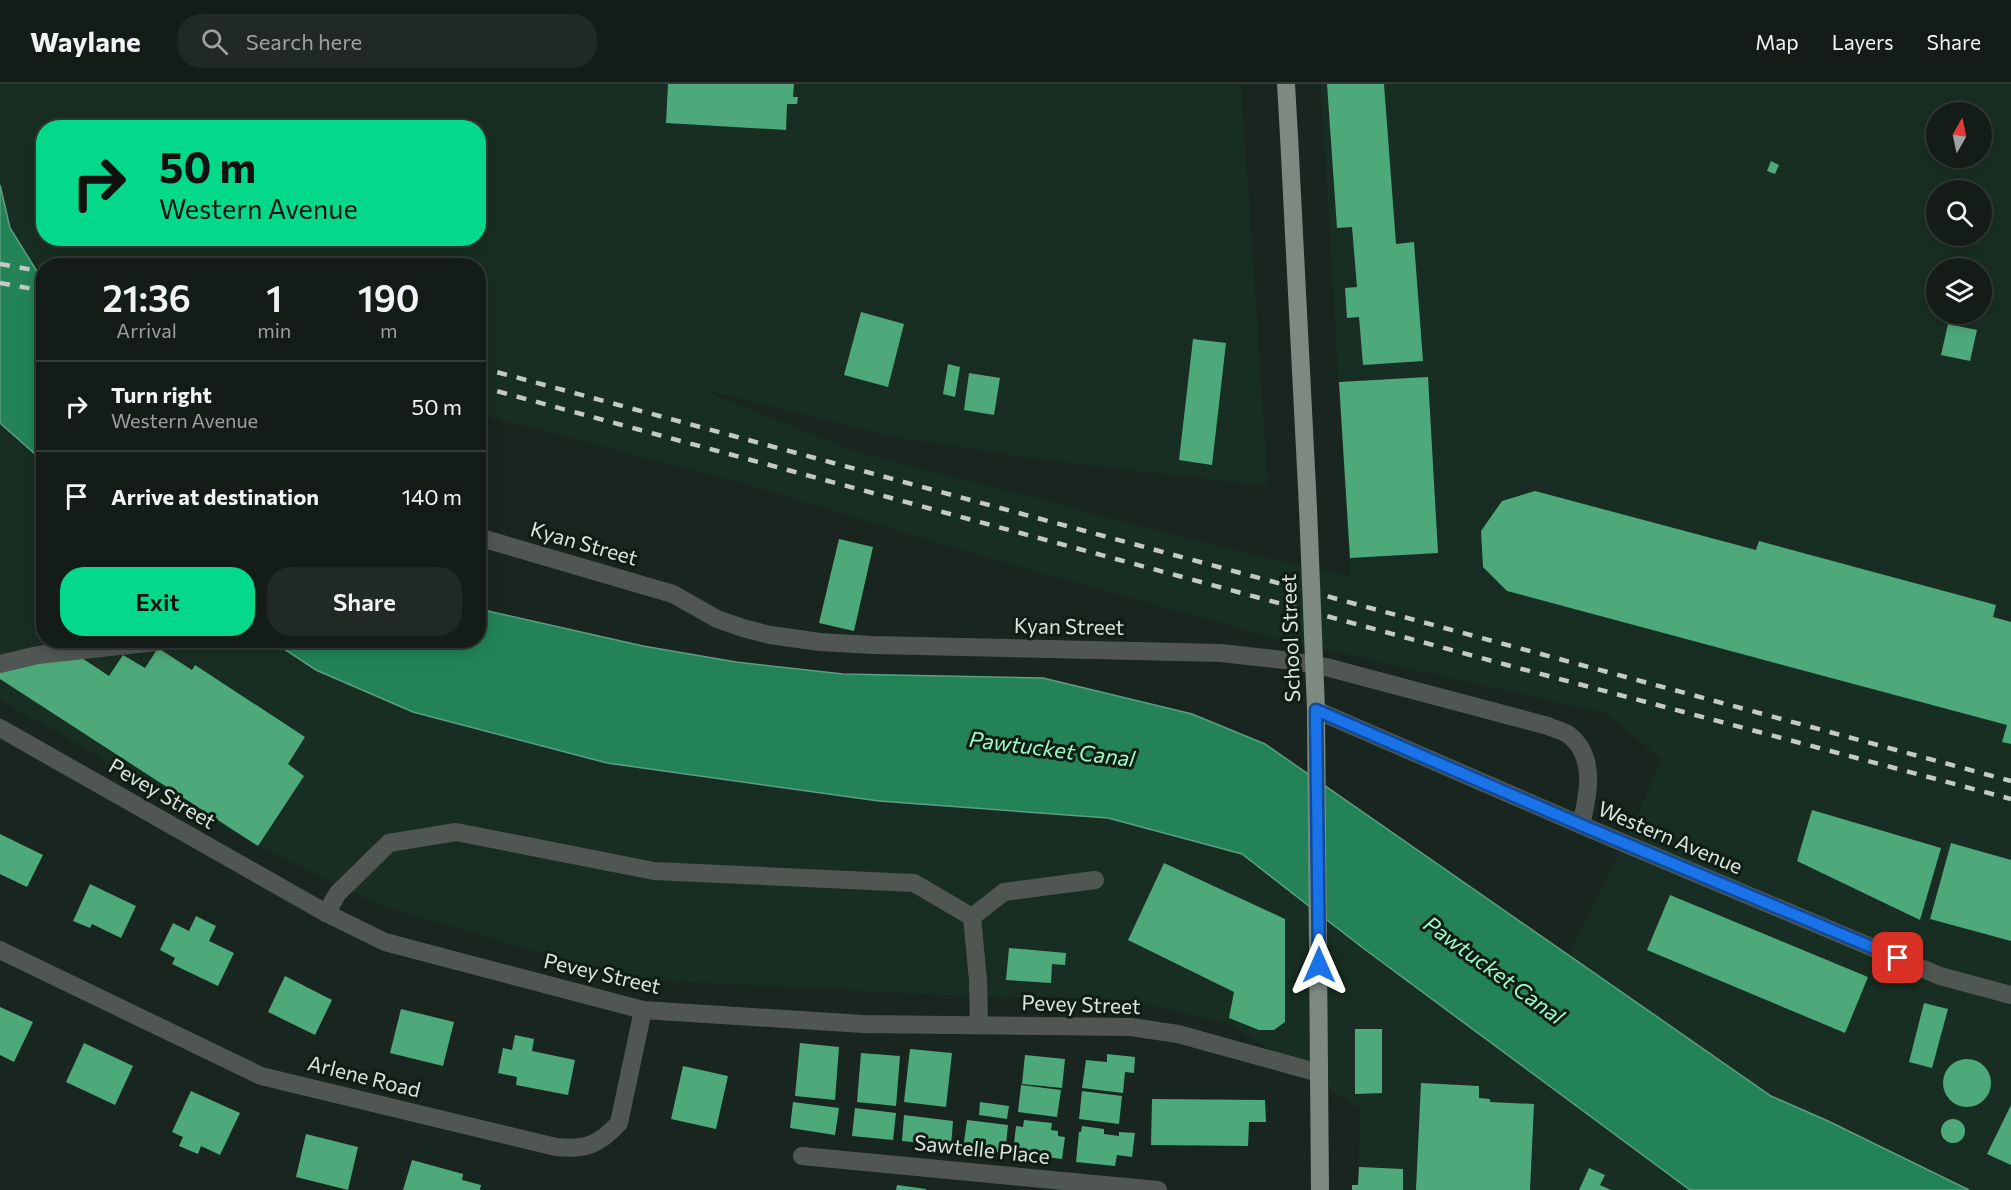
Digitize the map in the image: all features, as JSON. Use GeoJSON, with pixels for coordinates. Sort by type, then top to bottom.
{"type":"FeatureCollection","features":[{"type":"Feature","properties":{"kind":"main road","name":"School Street"},"geometry":{"type":"LineString","coordinates":[[1286,84],[1308,497],[1316,710],[1320,1190]]}},
{"type":"Feature","properties":{"kind":"street","name":"Kyan Street"},"geometry":{"type":"LineString","coordinates":[[486,539],[674,594],[717,619],[770,635],[820,642],[873,645],[1221,652],[1326,667],[1548,726],[1568,734],[1580,747],[1588,770],[1588,795],[1581,825]]}},
{"type":"Feature","properties":{"kind":"street"},"geometry":{"type":"LineString","coordinates":[[0,664],[38,655],[102,648]]}},
{"type":"Feature","properties":{"kind":"street","name":"Western Avenue"},"geometry":{"type":"LineString","coordinates":[[1316,710],[1581,825],[1940,976],[2011,995]]}},
{"type":"Feature","properties":{"kind":"street","name":"Pevey Street"},"geometry":{"type":"LineString","coordinates":[[0,728],[326,913],[385,942],[644,1010],[863,1023],[1143,1028],[1178,1034],[1320,1073]]}},
{"type":"Feature","properties":{"kind":"street"},"geometry":{"type":"LineString","coordinates":[[326,913],[338,892],[389,843],[456,832],[654,871],[914,883],[972,917]]}},
{"type":"Feature","properties":{"kind":"street"},"geometry":{"type":"LineString","coordinates":[[972,917],[1004,892],[1095,880]]}},
{"type":"Feature","properties":{"kind":"street"},"geometry":{"type":"LineString","coordinates":[[972,917],[978,980],[979,1025]]}},
{"type":"Feature","properties":{"kind":"street","name":"Arlene Road"},"geometry":{"type":"LineString","coordinates":[[0,950],[261,1076],[556,1147],[574,1149],[591,1145],[607,1137],[619,1123],[644,1010]]}},
{"type":"Feature","properties":{"kind":"street","name":"Sawtelle Place"},"geometry":{"type":"LineString","coordinates":[[802,1156],[1158,1190]]}},
{"type":"Feature","properties":{"kind":"shaded area"},"geometry":{"type":"Polygon","coordinates":[[[0,84],[1241,84],[1268,486],[1051,461],[888,436],[696,388],[857,452],[1230,549],[1350,576],[1321,84],[2011,84],[2011,1190],[1969,1190],[1828,1121],[1771,1096],[1569,955],[1638,814],[1661,759],[1606,713],[1277,639],[992,559],[742,483],[486,416],[486,258],[36,258],[36,270],[10,228],[0,185],[0,84]]]}},
{"type":"Feature","properties":{"kind":"shaded area"},"geometry":{"type":"Polygon","coordinates":[[[0,423],[36,455],[36,648],[283,648],[316,670],[413,712],[607,763],[879,801],[1108,818],[1242,854],[1363,948],[1690,1190],[1359,1190],[1360,1108],[1227,1023],[1134,1001],[961,996],[631,979],[384,907],[258,846],[0,700],[0,423]]]}},
{"type":"Feature","properties":{"kind":"water"},"geometry":{"type":"Polygon","coordinates":[[[0,185],[10,228],[36,270],[36,455],[0,423],[0,185]]]}},
{"type":"Feature","properties":{"kind":"water","name":"Pawtucket Canal"},"geometry":{"type":"Polygon","coordinates":[[[486,611],[643,646],[736,662],[843,674],[1043,678],[1192,714],[1265,744],[1771,1096],[1828,1121],[1969,1190],[1690,1190],[1363,948],[1242,854],[1108,818],[879,801],[607,763],[413,712],[316,670],[283,648],[486,648],[486,611]]]}},
{"type":"Feature","properties":{"kind":"building"},"geometry":{"type":"Polygon","coordinates":[[[668,84],[794,84],[793,97],[798,97],[797,104],[787,104],[786,130],[666,123],[668,84]]]}},
{"type":"Feature","properties":{"kind":"building"},"geometry":{"type":"Polygon","coordinates":[[[1327,84],[1384,84],[1396,244],[1414,242],[1423,361],[1363,365],[1359,317],[1347,318],[1345,288],[1357,287],[1352,227],[1337,228],[1327,84]]]}},
{"type":"Feature","properties":{"kind":"building"},"geometry":{"type":"Polygon","coordinates":[[[1771,161],[1779,165],[1775,174],[1767,171],[1771,161]]]}},
{"type":"Feature","properties":{"kind":"building"},"geometry":{"type":"Polygon","coordinates":[[[861,312],[904,324],[888,387],[844,375],[861,312]]]}},
{"type":"Feature","properties":{"kind":"building"},"geometry":{"type":"Polygon","coordinates":[[[1948,324],[1977,330],[1970,361],[1941,355],[1948,324]]]}},
{"type":"Feature","properties":{"kind":"building"},"geometry":{"type":"Polygon","coordinates":[[[1193,339],[1226,343],[1212,465],[1179,460],[1193,339]]]}},
{"type":"Feature","properties":{"kind":"building"},"geometry":{"type":"Polygon","coordinates":[[[948,364],[960,367],[955,397],[943,394],[948,364]]]}},
{"type":"Feature","properties":{"kind":"building"},"geometry":{"type":"Polygon","coordinates":[[[969,373],[1000,378],[994,415],[964,410],[969,373]]]}},
{"type":"Feature","properties":{"kind":"building"},"geometry":{"type":"Polygon","coordinates":[[[1428,377],[1438,553],[1350,558],[1339,382],[1428,377]]]}},
{"type":"Feature","properties":{"kind":"building"},"geometry":{"type":"Polygon","coordinates":[[[1535,491],[1756,550],[1759,541],[1996,605],[1993,617],[2011,622],[2011,744],[2002,742],[2007,725],[1507,591],[1483,567],[1481,531],[1502,501],[1535,491]]]}},
{"type":"Feature","properties":{"kind":"building"},"geometry":{"type":"Polygon","coordinates":[[[839,539],[873,547],[854,631],[819,623],[839,539]]]}},
{"type":"Feature","properties":{"kind":"building"},"geometry":{"type":"Polygon","coordinates":[[[158,648],[192,670],[195,665],[305,737],[288,764],[304,776],[258,846],[0,679],[0,670],[76,654],[109,676],[123,655],[145,668],[158,648]]]}},
{"type":"Feature","properties":{"kind":"building"},"geometry":{"type":"Polygon","coordinates":[[[1812,810],[1941,848],[1920,920],[1797,861],[1812,810]]]}},
{"type":"Feature","properties":{"kind":"building"},"geometry":{"type":"Polygon","coordinates":[[[0,834],[43,855],[27,887],[0,874],[0,834]]]}},
{"type":"Feature","properties":{"kind":"building"},"geometry":{"type":"Polygon","coordinates":[[[1951,843],[2011,860],[2011,941],[1930,919],[1951,843]]]}},
{"type":"Feature","properties":{"kind":"building"},"geometry":{"type":"Polygon","coordinates":[[[1164,863],[1285,919],[1285,1022],[1274,1030],[1259,1030],[1229,1018],[1234,992],[1128,940],[1164,863]]]}},
{"type":"Feature","properties":{"kind":"building"},"geometry":{"type":"Polygon","coordinates":[[[90,884],[136,906],[121,938],[92,924],[90,928],[73,921],[90,884]]]}},
{"type":"Feature","properties":{"kind":"building"},"geometry":{"type":"Polygon","coordinates":[[[1670,895],[1868,977],[1845,1033],[1647,950],[1670,895]]]}},
{"type":"Feature","properties":{"kind":"building"},"geometry":{"type":"Polygon","coordinates":[[[196,916],[216,926],[209,941],[234,953],[218,986],[172,964],[175,958],[160,950],[173,923],[189,931],[196,916]]]}},
{"type":"Feature","properties":{"kind":"building"},"geometry":{"type":"Polygon","coordinates":[[[1009,948],[1066,953],[1065,965],[1052,964],[1051,983],[1006,980],[1009,948]]]}},
{"type":"Feature","properties":{"kind":"building"},"geometry":{"type":"Polygon","coordinates":[[[285,976],[332,1000],[315,1035],[268,1012],[285,976]]]}},
{"type":"Feature","properties":{"kind":"building"},"geometry":{"type":"Polygon","coordinates":[[[1924,1003],[1948,1009],[1932,1068],[1909,1062],[1924,1003]]]}},
{"type":"Feature","properties":{"kind":"building"},"geometry":{"type":"Polygon","coordinates":[[[0,1007],[33,1022],[14,1062],[0,1055],[0,1007]]]}},
{"type":"Feature","properties":{"kind":"building"},"geometry":{"type":"Polygon","coordinates":[[[401,1009],[454,1022],[443,1066],[390,1053],[401,1009]]]}},
{"type":"Feature","properties":{"kind":"building"},"geometry":{"type":"Polygon","coordinates":[[[1355,1029],[1382,1029],[1382,1093],[1355,1094],[1355,1029]]]}},
{"type":"Feature","properties":{"kind":"building"},"geometry":{"type":"Polygon","coordinates":[[[515,1035],[534,1039],[532,1051],[575,1060],[568,1095],[516,1085],[517,1077],[498,1073],[503,1048],[512,1050],[515,1035]]]}},
{"type":"Feature","properties":{"kind":"building"},"geometry":{"type":"Polygon","coordinates":[[[84,1043],[133,1066],[115,1105],[66,1082],[84,1043]]]}},
{"type":"Feature","properties":{"kind":"building"},"geometry":{"type":"Polygon","coordinates":[[[800,1043],[839,1047],[835,1100],[795,1096],[800,1043]]]}},
{"type":"Feature","properties":{"kind":"building"},"geometry":{"type":"Polygon","coordinates":[[[910,1049],[952,1053],[946,1107],[904,1102],[910,1049]]]}},
{"type":"Feature","properties":{"kind":"building"},"geometry":{"type":"Polygon","coordinates":[[[861,1053],[900,1056],[896,1106],[857,1102],[861,1053]]]}},
{"type":"Feature","properties":{"kind":"building"},"geometry":{"type":"Polygon","coordinates":[[[1107,1054],[1135,1057],[1134,1073],[1125,1072],[1123,1093],[1082,1088],[1086,1060],[1107,1062],[1107,1054]]]}},
{"type":"Feature","properties":{"kind":"building"},"geometry":{"type":"Polygon","coordinates":[[[1025,1055],[1065,1059],[1062,1088],[1022,1084],[1025,1055]]]}},
{"type":"Feature","properties":{"kind":"building"},"geometry":{"type":"Polygon","coordinates":[[[1967,1059],[1984,1066],[1991,1083],[1984,1100],[1967,1107],[1950,1100],[1943,1083],[1950,1066],[1967,1059]]]}},
{"type":"Feature","properties":{"kind":"building"},"geometry":{"type":"Polygon","coordinates":[[[683,1066],[728,1076],[716,1129],[671,1119],[683,1066]]]}},
{"type":"Feature","properties":{"kind":"building"},"geometry":{"type":"Polygon","coordinates":[[[1421,1083],[1479,1086],[1479,1098],[1490,1099],[1490,1102],[1534,1104],[1530,1190],[1416,1190],[1421,1083]]]}},
{"type":"Feature","properties":{"kind":"building"},"geometry":{"type":"Polygon","coordinates":[[[1021,1085],[1061,1090],[1057,1117],[1018,1112],[1021,1085]]]}},
{"type":"Feature","properties":{"kind":"building"},"geometry":{"type":"Polygon","coordinates":[[[191,1091],[240,1113],[220,1155],[201,1146],[198,1154],[179,1146],[183,1137],[172,1132],[191,1091]]]}},
{"type":"Feature","properties":{"kind":"building"},"geometry":{"type":"Polygon","coordinates":[[[1082,1091],[1122,1096],[1119,1124],[1079,1119],[1082,1091]]]}},
{"type":"Feature","properties":{"kind":"building"},"geometry":{"type":"Polygon","coordinates":[[[1152,1099],[1265,1100],[1266,1122],[1249,1122],[1248,1146],[1151,1145],[1152,1099]]]}},
{"type":"Feature","properties":{"kind":"building"},"geometry":{"type":"Polygon","coordinates":[[[793,1102],[839,1108],[835,1135],[790,1128],[793,1102]]]}},
{"type":"Feature","properties":{"kind":"building"},"geometry":{"type":"Polygon","coordinates":[[[980,1102],[1009,1106],[1007,1119],[979,1115],[980,1102]]]}},
{"type":"Feature","properties":{"kind":"building"},"geometry":{"type":"Polygon","coordinates":[[[2011,1105],[2011,1165],[1987,1154],[2011,1105]]]}},
{"type":"Feature","properties":{"kind":"building"},"geometry":{"type":"Polygon","coordinates":[[[855,1108],[896,1113],[893,1140],[852,1136],[855,1108]]]}},
{"type":"Feature","properties":{"kind":"building"},"geometry":{"type":"Polygon","coordinates":[[[904,1115],[953,1121],[951,1146],[902,1141],[904,1115]]]}},
{"type":"Feature","properties":{"kind":"building"},"geometry":{"type":"Polygon","coordinates":[[[1953,1119],[1958,1120],[1964,1126],[1964,1136],[1958,1142],[1953,1143],[1948,1142],[1942,1136],[1941,1131],[1942,1126],[1948,1120],[1953,1119]]]}},
{"type":"Feature","properties":{"kind":"building"},"geometry":{"type":"Polygon","coordinates":[[[967,1120],[1008,1125],[1005,1153],[963,1149],[967,1120]]]}},
{"type":"Feature","properties":{"kind":"building"},"geometry":{"type":"Polygon","coordinates":[[[1024,1120],[1052,1123],[1051,1130],[1058,1131],[1058,1136],[1065,1137],[1062,1159],[1013,1153],[1016,1126],[1023,1127],[1024,1120]]]}},
{"type":"Feature","properties":{"kind":"building"},"geometry":{"type":"Polygon","coordinates":[[[1082,1126],[1104,1129],[1104,1134],[1119,1136],[1119,1132],[1135,1133],[1132,1157],[1117,1155],[1115,1166],[1076,1162],[1079,1132],[1082,1126]]]}},
{"type":"Feature","properties":{"kind":"building"},"geometry":{"type":"Polygon","coordinates":[[[306,1134],[358,1147],[348,1190],[296,1177],[306,1134]]]}},
{"type":"Feature","properties":{"kind":"building"},"geometry":{"type":"Polygon","coordinates":[[[412,1160],[463,1174],[462,1180],[481,1185],[480,1190],[403,1190],[412,1160]]]}},
{"type":"Feature","properties":{"kind":"building"},"geometry":{"type":"Polygon","coordinates":[[[1359,1167],[1403,1169],[1403,1190],[1352,1190],[1352,1185],[1358,1185],[1359,1167]]]}},
{"type":"Feature","properties":{"kind":"building"},"geometry":{"type":"Polygon","coordinates":[[[1589,1168],[1605,1175],[1600,1185],[1611,1190],[1579,1190],[1589,1168]]]}},
{"type":"Feature","properties":{"kind":"building"},"geometry":{"type":"Polygon","coordinates":[[[897,1185],[926,1189],[926,1190],[896,1190],[897,1185]]]}},
{"type":"Feature","properties":{"kind":"railway"},"geometry":{"type":"LineString","coordinates":[[0,264],[36,271]]}},
{"type":"Feature","properties":{"kind":"railway"},"geometry":{"type":"LineString","coordinates":[[0,283],[36,290]]}},
{"type":"Feature","properties":{"kind":"railway"},"geometry":{"type":"LineString","coordinates":[[486,369],[2011,781]]}},
{"type":"Feature","properties":{"kind":"railway"},"geometry":{"type":"LineString","coordinates":[[486,388],[2011,799]]}},
{"type":"Feature","properties":{"kind":"route"},"geometry":{"type":"LineString","coordinates":[[1319,965],[1316,710],[1581,825],[1898,958]]}}]}
